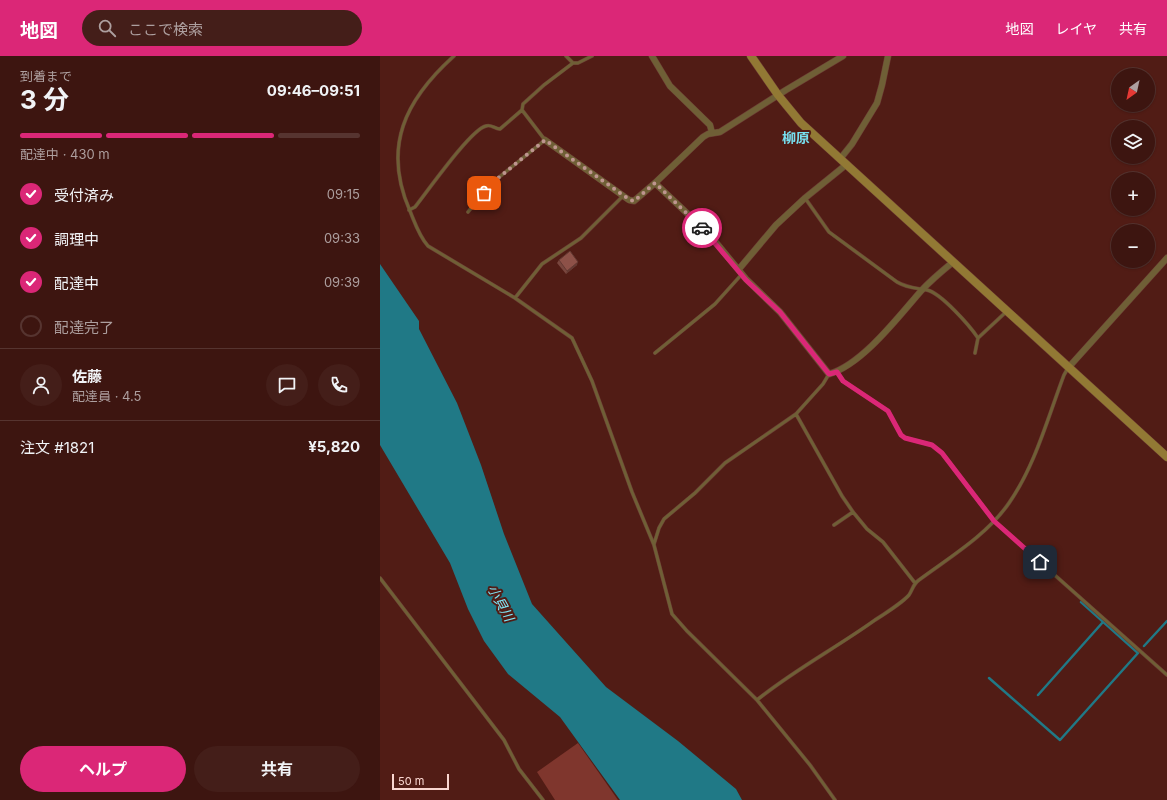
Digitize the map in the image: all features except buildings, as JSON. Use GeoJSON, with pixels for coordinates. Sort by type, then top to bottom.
{"type":"FeatureCollection","features":[{"type":"Feature","properties":{"kind":"street"},"geometry":{"type":"LineString","coordinates":[[652,56],[670,86],[710,126],[712,133]]}},
{"type":"Feature","properties":{"kind":"street"},"geometry":{"type":"LineString","coordinates":[[751,56],[778,95],[801,123],[1167,457]]}},
{"type":"Feature","properties":{"kind":"street"},"geometry":{"type":"LineString","coordinates":[[545,140],[623,196],[634,201],[703,137],[712,133],[720,132],[843,56]]}},
{"type":"Feature","properties":{"kind":"street"},"geometry":{"type":"LineString","coordinates":[[740,272],[776,225],[843,162],[877,103],[888,56]]}},
{"type":"Feature","properties":{"kind":"street"},"geometry":{"type":"LineString","coordinates":[[655,183],[709,234],[740,272],[780,312],[829,374],[849,366],[865,352],[900,316],[922,290],[953,262]]}},
{"type":"Feature","properties":{"kind":"street"},"geometry":{"type":"LineString","coordinates":[[1068,368],[1167,258]]}},
{"type":"Feature","properties":{"kind":"lane"},"geometry":{"type":"LineString","coordinates":[[454,56],[440,68],[418,94],[404,119],[400,135],[398,147],[399,172],[402,188],[409,210],[423,241],[428,246],[515,298],[572,338],[592,381],[632,492],[654,545],[672,614],[687,631],[757,700],[810,765],[835,800]]}},
{"type":"Feature","properties":{"kind":"lane"},"geometry":{"type":"LineString","coordinates":[[566,56],[573,63]]}},
{"type":"Feature","properties":{"kind":"lane"},"geometry":{"type":"LineString","coordinates":[[409,210],[415,207],[466,141],[476,131],[481,127],[490,125],[500,129],[522,110],[523,104],[544,85],[573,63],[578,63],[592,56]]}},
{"type":"Feature","properties":{"kind":"lane"},"geometry":{"type":"LineString","coordinates":[[468,212],[492,183],[545,140],[522,110]]}},
{"type":"Feature","properties":{"kind":"lane"},"geometry":{"type":"LineString","coordinates":[[515,298],[542,264],[581,238],[623,196]]}},
{"type":"Feature","properties":{"kind":"lane"},"geometry":{"type":"LineString","coordinates":[[805,198],[829,232],[897,282],[909,287],[931,291],[946,302],[978,338]]}},
{"type":"Feature","properties":{"kind":"lane"},"geometry":{"type":"LineString","coordinates":[[655,353],[715,304],[740,272]]}},
{"type":"Feature","properties":{"kind":"lane"},"geometry":{"type":"LineString","coordinates":[[975,353],[978,338],[1007,311]]}},
{"type":"Feature","properties":{"kind":"lane"},"geometry":{"type":"LineString","coordinates":[[757,700],[799,668],[876,620],[909,595],[915,583],[973,540],[994,521],[1009,503],[1034,456],[1068,368]]}},
{"type":"Feature","properties":{"kind":"lane"},"geometry":{"type":"LineString","coordinates":[[837,372],[843,381],[888,411],[901,435],[905,438],[932,445],[942,453],[994,521],[1167,676]]}},
{"type":"Feature","properties":{"kind":"lane"},"geometry":{"type":"LineString","coordinates":[[654,545],[659,528],[664,519],[695,493],[719,469],[796,414],[823,384],[829,374]]}},
{"type":"Feature","properties":{"kind":"lane"},"geometry":{"type":"LineString","coordinates":[[796,414],[842,496],[853,512],[867,529],[883,542],[915,583]]}},
{"type":"Feature","properties":{"kind":"lane"},"geometry":{"type":"LineString","coordinates":[[834,525],[853,512]]}},
{"type":"Feature","properties":{"kind":"lane"},"geometry":{"type":"LineString","coordinates":[[380,578],[504,740],[519,769],[543,800]]}},
{"type":"Feature","properties":{"kind":"shaded area"},"geometry":{"type":"Polygon","coordinates":[[[578,743],[618,800],[555,800],[537,772],[578,743]]]}},
{"type":"Feature","properties":{"kind":"water","name":"小貝川"},"geometry":{"type":"Polygon","coordinates":[[[380,264],[419,321],[419,329],[457,403],[481,465],[504,534],[532,604],[606,687],[678,741],[736,789],[742,800],[620,800],[560,717],[508,674],[484,641],[468,609],[450,563],[380,445],[380,264]]]}},
{"type":"Feature","properties":{"kind":"waterway"},"geometry":{"type":"LineString","coordinates":[[989,678],[1060,740],[1138,653],[1081,602]]}},
{"type":"Feature","properties":{"kind":"waterway"},"geometry":{"type":"LineString","coordinates":[[1144,646],[1167,621]]}},
{"type":"Feature","properties":{"kind":"waterway"},"geometry":{"type":"LineString","coordinates":[[1038,695],[1103,622]]}},
{"type":"Feature","properties":{"kind":"way so far"},"geometry":{"type":"LineString","coordinates":[[484,193],[492,183],[545,140],[630,200],[634,201],[655,183],[702,228]]}},
{"type":"Feature","properties":{"kind":"district","name":"柳原"},"geometry":{"type":"Point","coordinates":[796,138]}},
{"type":"Feature","properties":{"kind":"route"},"geometry":{"type":"LineString","coordinates":[[702,228],[739,269],[746,280],[774,305],[829,374],[837,372],[843,381],[888,411],[901,435],[905,438],[932,445],[942,453],[994,521],[1040,562]]}}]}
